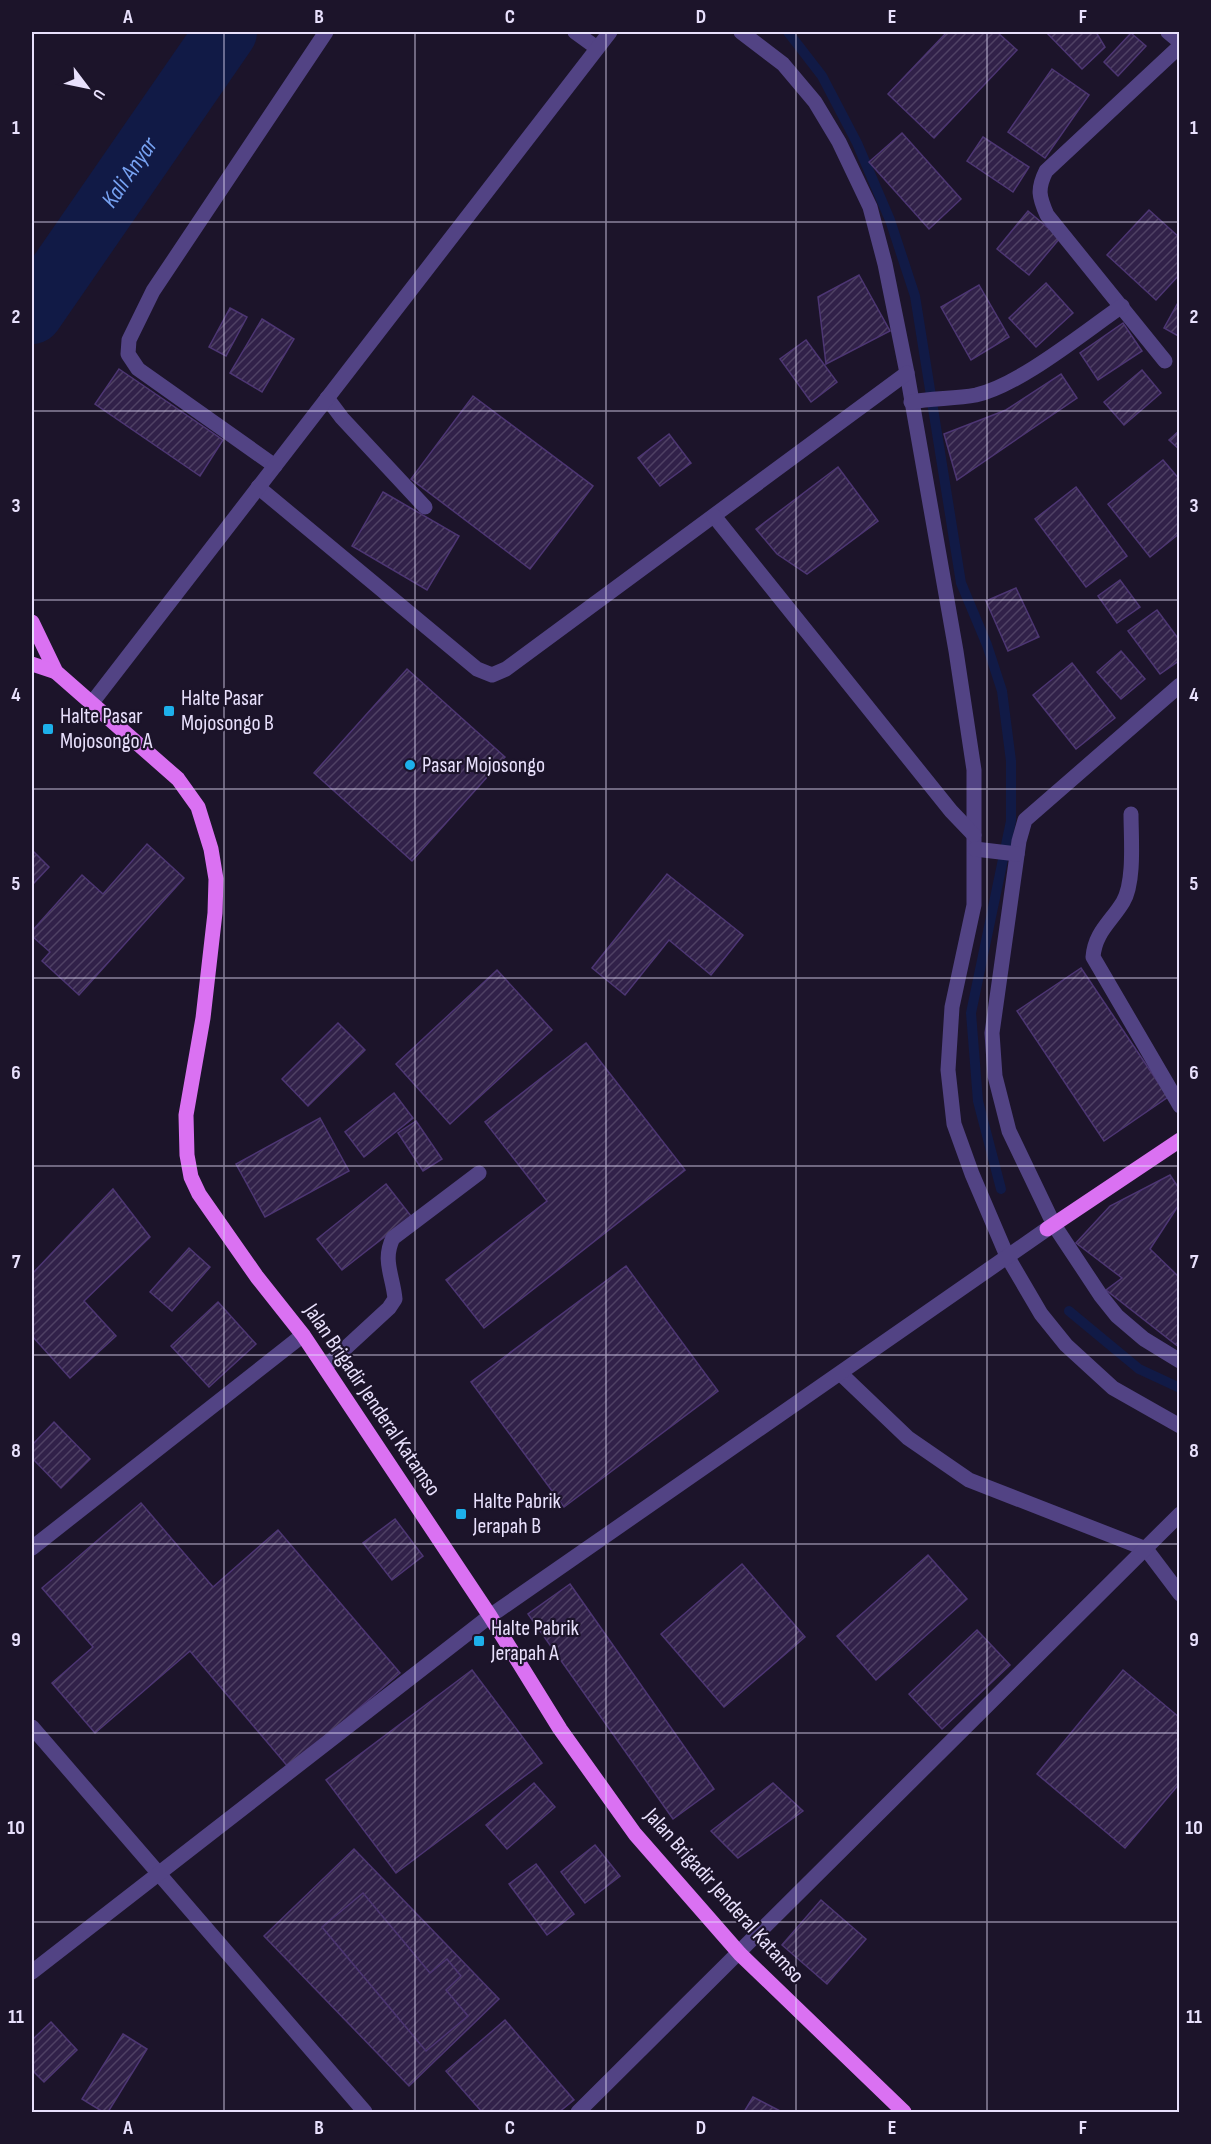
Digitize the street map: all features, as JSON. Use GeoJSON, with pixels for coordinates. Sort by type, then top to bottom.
{"type":"FeatureCollection","features":[{"type":"Feature","properties":{"kind":"main road"},"geometry":{"type":"LineString","coordinates":[[32,622],[56,672]]}},
{"type":"Feature","properties":{"kind":"main road"},"geometry":{"type":"LineString","coordinates":[[32,664],[56,672]]}},
{"type":"Feature","properties":{"kind":"main road","name":"Jalan Brigadir Jenderal Katamso"},"geometry":{"type":"LineString","coordinates":[[56,672],[178,779],[198,807],[211,849],[216,890],[203,1018],[186,1114],[187,1155],[191,1177],[199,1194],[228,1237],[325,1367],[490,1616],[560,1729],[635,1834],[740,1954],[904,2112]]}},
{"type":"Feature","properties":{"kind":"main road"},"geometry":{"type":"LineString","coordinates":[[1051,1227],[1179,1140]]}},
{"type":"Feature","properties":{"kind":"street"},"geometry":{"type":"LineString","coordinates":[[275,465],[138,369],[128,354],[129,340],[153,291],[326,32]]}},
{"type":"Feature","properties":{"kind":"street"},"geometry":{"type":"LineString","coordinates":[[575,32],[597,48]]}},
{"type":"Feature","properties":{"kind":"street"},"geometry":{"type":"LineString","coordinates":[[91,704],[610,32]]}},
{"type":"Feature","properties":{"kind":"street"},"geometry":{"type":"LineString","coordinates":[[741,32],[783,64],[815,102],[839,142],[870,207],[885,264],[907,373],[916,401],[974,770],[977,845],[974,905],[952,1007],[948,1070],[954,1124],[972,1174],[1007,1256],[1041,1314],[1066,1345],[1113,1388],[1179,1426]]}},
{"type":"Feature","properties":{"kind":"street"},"geometry":{"type":"LineString","coordinates":[[1168,32],[1179,42]]}},
{"type":"Feature","properties":{"kind":"street"},"geometry":{"type":"LineString","coordinates":[[1166,361],[1047,215],[1039,198],[1039,185],[1046,171],[1179,46]]}},
{"type":"Feature","properties":{"kind":"street"},"geometry":{"type":"LineString","coordinates":[[916,401],[977,395],[1024,372],[1122,306]]}},
{"type":"Feature","properties":{"kind":"street"},"geometry":{"type":"LineString","coordinates":[[258,487],[477,669],[492,675],[506,669],[907,373]]}},
{"type":"Feature","properties":{"kind":"street"},"geometry":{"type":"LineString","coordinates":[[327,398],[342,418],[425,507]]}},
{"type":"Feature","properties":{"kind":"street"},"geometry":{"type":"LineString","coordinates":[[714,516],[977,845],[1013,853]]}},
{"type":"Feature","properties":{"kind":"street"},"geometry":{"type":"LineString","coordinates":[[1179,685],[1033,810],[1021,830],[1013,853],[993,1023],[995,1076],[1009,1131],[1051,1227],[1117,1316],[1144,1339],[1179,1361]]}},
{"type":"Feature","properties":{"kind":"street"},"geometry":{"type":"LineString","coordinates":[[1131,814],[1131,865],[1125,900],[1099,932],[1093,957],[1179,1106]]}},
{"type":"Feature","properties":{"kind":"street"},"geometry":{"type":"LineString","coordinates":[[325,1367],[389,1308],[395,1299],[387,1264],[387,1249],[393,1238],[479,1173]]}},
{"type":"Feature","properties":{"kind":"street"},"geometry":{"type":"LineString","coordinates":[[32,1972],[490,1616],[1051,1227]]}},
{"type":"Feature","properties":{"kind":"street"},"geometry":{"type":"LineString","coordinates":[[32,1548],[303,1335]]}},
{"type":"Feature","properties":{"kind":"street"},"geometry":{"type":"LineString","coordinates":[[841,1374],[908,1438],[969,1480],[1146,1549],[1179,1594]]}},
{"type":"Feature","properties":{"kind":"street"},"geometry":{"type":"LineString","coordinates":[[578,2112],[740,1954],[1179,1514]]}},
{"type":"Feature","properties":{"kind":"street"},"geometry":{"type":"LineString","coordinates":[[32,1727],[158,1876],[365,2112]]}},
{"type":"Feature","properties":{"kind":"building"},"geometry":{"type":"Polygon","coordinates":[[[947,32],[997,32],[1017,50],[934,138],[888,94],[947,32]]]}},
{"type":"Feature","properties":{"kind":"building"},"geometry":{"type":"Polygon","coordinates":[[[1046,32],[1096,32],[1105,47],[1082,69],[1046,32]]]}},
{"type":"Feature","properties":{"kind":"building"},"geometry":{"type":"Polygon","coordinates":[[[1131,33],[1146,46],[1118,76],[1104,62],[1131,33]]]}},
{"type":"Feature","properties":{"kind":"building"},"geometry":{"type":"Polygon","coordinates":[[[1052,69],[1089,95],[1045,158],[1008,132],[1052,69]]]}},
{"type":"Feature","properties":{"kind":"building"},"geometry":{"type":"Polygon","coordinates":[[[902,133],[961,199],[929,229],[869,162],[902,133]]]}},
{"type":"Feature","properties":{"kind":"building"},"geometry":{"type":"Polygon","coordinates":[[[983,137],[1029,167],[1013,192],[967,161],[983,137]]]}},
{"type":"Feature","properties":{"kind":"building"},"geometry":{"type":"Polygon","coordinates":[[[1149,210],[1180,238],[1180,274],[1156,300],[1107,255],[1149,210]]]}},
{"type":"Feature","properties":{"kind":"building"},"geometry":{"type":"Polygon","coordinates":[[[1028,211],[1060,238],[1029,275],[997,249],[1028,211]]]}},
{"type":"Feature","properties":{"kind":"building"},"geometry":{"type":"Polygon","coordinates":[[[859,275],[890,331],[826,364],[818,297],[859,275]]]}},
{"type":"Feature","properties":{"kind":"building"},"geometry":{"type":"Polygon","coordinates":[[[1046,283],[1073,313],[1036,347],[1009,318],[1046,283]]]}},
{"type":"Feature","properties":{"kind":"building"},"geometry":{"type":"Polygon","coordinates":[[[979,285],[1009,337],[971,360],[941,307],[979,285]]]}},
{"type":"Feature","properties":{"kind":"building"},"geometry":{"type":"Polygon","coordinates":[[[1180,299],[1180,337],[1164,328],[1180,299]]]}},
{"type":"Feature","properties":{"kind":"building"},"geometry":{"type":"Polygon","coordinates":[[[230,308],[247,317],[226,356],[209,347],[230,308]]]}},
{"type":"Feature","properties":{"kind":"building"},"geometry":{"type":"Polygon","coordinates":[[[262,319],[294,339],[262,392],[230,373],[262,319]]]}},
{"type":"Feature","properties":{"kind":"building"},"geometry":{"type":"Polygon","coordinates":[[[1123,323],[1142,351],[1098,380],[1080,353],[1123,323]]]}},
{"type":"Feature","properties":{"kind":"building"},"geometry":{"type":"Polygon","coordinates":[[[806,340],[837,382],[811,402],[780,359],[806,340]]]}},
{"type":"Feature","properties":{"kind":"building"},"geometry":{"type":"Polygon","coordinates":[[[119,369],[223,440],[200,476],[95,404],[119,369]]]}},
{"type":"Feature","properties":{"kind":"building"},"geometry":{"type":"Polygon","coordinates":[[[1142,370],[1161,393],[1124,425],[1104,402],[1142,370]]]}},
{"type":"Feature","properties":{"kind":"building"},"geometry":{"type":"Polygon","coordinates":[[[1061,374],[1077,398],[957,480],[944,434],[1006,410],[1061,374]]]}},
{"type":"Feature","properties":{"kind":"building"},"geometry":{"type":"Polygon","coordinates":[[[473,396],[593,486],[530,569],[411,479],[473,396]]]}},
{"type":"Feature","properties":{"kind":"building"},"geometry":{"type":"Polygon","coordinates":[[[1180,430],[1180,450],[1169,440],[1180,430]]]}},
{"type":"Feature","properties":{"kind":"building"},"geometry":{"type":"Polygon","coordinates":[[[669,434],[691,463],[660,486],[638,458],[669,434]]]}},
{"type":"Feature","properties":{"kind":"building"},"geometry":{"type":"Polygon","coordinates":[[[1163,460],[1180,480],[1180,533],[1150,557],[1108,504],[1163,460]]]}},
{"type":"Feature","properties":{"kind":"building"},"geometry":{"type":"Polygon","coordinates":[[[838,467],[878,521],[807,574],[777,554],[756,529],[838,467]]]}},
{"type":"Feature","properties":{"kind":"building"},"geometry":{"type":"Polygon","coordinates":[[[1076,487],[1127,556],[1086,587],[1035,519],[1076,487]]]}},
{"type":"Feature","properties":{"kind":"building"},"geometry":{"type":"Polygon","coordinates":[[[383,492],[459,536],[427,590],[352,546],[383,492]]]}},
{"type":"Feature","properties":{"kind":"building"},"geometry":{"type":"Polygon","coordinates":[[[1120,580],[1140,607],[1117,623],[1098,596],[1120,580]]]}},
{"type":"Feature","properties":{"kind":"building"},"geometry":{"type":"Polygon","coordinates":[[[1016,588],[1039,637],[1008,651],[986,601],[1016,588]]]}},
{"type":"Feature","properties":{"kind":"building"},"geometry":{"type":"Polygon","coordinates":[[[1157,610],[1180,641],[1180,660],[1160,674],[1128,631],[1157,610]]]}},
{"type":"Feature","properties":{"kind":"building"},"geometry":{"type":"Polygon","coordinates":[[[1121,651],[1145,679],[1121,699],[1097,672],[1121,651]]]}},
{"type":"Feature","properties":{"kind":"building"},"geometry":{"type":"Polygon","coordinates":[[[1072,663],[1115,718],[1076,749],[1033,695],[1072,663]]]}},
{"type":"Feature","properties":{"kind":"building","name":"Pasar Mojosongo"},"geometry":{"type":"Polygon","coordinates":[[[407,669],[505,757],[412,861],[314,773],[407,669]]]}},
{"type":"Feature","properties":{"kind":"building"},"geometry":{"type":"Polygon","coordinates":[[[147,844],[184,878],[79,995],[42,961],[50,952],[32,936],[32,931],[82,875],[103,894],[147,844]]]}},
{"type":"Feature","properties":{"kind":"building"},"geometry":{"type":"Polygon","coordinates":[[[32,850],[49,867],[32,885],[32,850]]]}},
{"type":"Feature","properties":{"kind":"building"},"geometry":{"type":"Polygon","coordinates":[[[667,874],[743,935],[711,975],[669,940],[625,995],[592,968],[667,874]]]}},
{"type":"Feature","properties":{"kind":"building"},"geometry":{"type":"Polygon","coordinates":[[[1081,968],[1168,1097],[1104,1141],[1017,1011],[1081,968]]]}},
{"type":"Feature","properties":{"kind":"building"},"geometry":{"type":"Polygon","coordinates":[[[497,970],[552,1030],[450,1124],[396,1064],[497,970]]]}},
{"type":"Feature","properties":{"kind":"building"},"geometry":{"type":"Polygon","coordinates":[[[338,1023],[365,1050],[308,1106],[282,1079],[338,1023]]]}},
{"type":"Feature","properties":{"kind":"building"},"geometry":{"type":"Polygon","coordinates":[[[586,1043],[685,1170],[484,1328],[446,1280],[547,1201],[485,1122],[586,1043]]]}},
{"type":"Feature","properties":{"kind":"building"},"geometry":{"type":"Polygon","coordinates":[[[394,1093],[413,1118],[364,1157],[345,1132],[394,1093]]]}},
{"type":"Feature","properties":{"kind":"building"},"geometry":{"type":"Polygon","coordinates":[[[320,1118],[349,1171],[265,1217],[236,1164],[320,1118]]]}},
{"type":"Feature","properties":{"kind":"building"},"geometry":{"type":"Polygon","coordinates":[[[416,1121],[442,1159],[423,1171],[398,1133],[416,1121]]]}},
{"type":"Feature","properties":{"kind":"building"},"geometry":{"type":"Polygon","coordinates":[[[1170,1175],[1180,1190],[1180,1203],[1150,1249],[1180,1278],[1180,1348],[1106,1290],[1122,1278],[1076,1243],[1110,1206],[1170,1175]]]}},
{"type":"Feature","properties":{"kind":"building"},"geometry":{"type":"Polygon","coordinates":[[[386,1184],[411,1216],[342,1270],[317,1239],[386,1184]]]}},
{"type":"Feature","properties":{"kind":"building"},"geometry":{"type":"Polygon","coordinates":[[[113,1189],[150,1237],[84,1301],[116,1336],[70,1378],[32,1336],[32,1274],[113,1189]]]}},
{"type":"Feature","properties":{"kind":"building"},"geometry":{"type":"Polygon","coordinates":[[[189,1248],[210,1267],[172,1311],[150,1292],[189,1248]]]}},
{"type":"Feature","properties":{"kind":"building"},"geometry":{"type":"Polygon","coordinates":[[[626,1266],[718,1391],[564,1507],[471,1382],[626,1266]]]}},
{"type":"Feature","properties":{"kind":"building"},"geometry":{"type":"Polygon","coordinates":[[[218,1302],[256,1344],[209,1387],[171,1346],[218,1302]]]}},
{"type":"Feature","properties":{"kind":"building"},"geometry":{"type":"Polygon","coordinates":[[[54,1422],[90,1459],[61,1488],[32,1458],[32,1445],[54,1422]]]}},
{"type":"Feature","properties":{"kind":"building"},"geometry":{"type":"Polygon","coordinates":[[[141,1503],[213,1587],[278,1530],[400,1673],[289,1768],[190,1651],[95,1733],[52,1683],[93,1647],[42,1588],[141,1503]]]}},
{"type":"Feature","properties":{"kind":"building"},"geometry":{"type":"Polygon","coordinates":[[[395,1519],[423,1556],[392,1580],[363,1543],[395,1519]]]}},
{"type":"Feature","properties":{"kind":"building"},"geometry":{"type":"Polygon","coordinates":[[[928,1555],[967,1599],[876,1680],[837,1636],[928,1555]]]}},
{"type":"Feature","properties":{"kind":"building"},"geometry":{"type":"Polygon","coordinates":[[[742,1564],[805,1637],[724,1707],[661,1634],[742,1564]]]}},
{"type":"Feature","properties":{"kind":"building"},"geometry":{"type":"Polygon","coordinates":[[[570,1584],[714,1789],[673,1819],[528,1614],[570,1584]]]}},
{"type":"Feature","properties":{"kind":"building"},"geometry":{"type":"Polygon","coordinates":[[[977,1630],[1010,1665],[942,1729],[909,1694],[977,1630]]]}},
{"type":"Feature","properties":{"kind":"building"},"geometry":{"type":"Polygon","coordinates":[[[472,1670],[542,1763],[396,1873],[326,1780],[472,1670]]]}},
{"type":"Feature","properties":{"kind":"building"},"geometry":{"type":"Polygon","coordinates":[[[1123,1670],[1180,1718],[1180,1783],[1125,1848],[1037,1774],[1123,1670]]]}},
{"type":"Feature","properties":{"kind":"building"},"geometry":{"type":"Polygon","coordinates":[[[534,1783],[555,1807],[507,1849],[486,1825],[534,1783]]]}},
{"type":"Feature","properties":{"kind":"building"},"geometry":{"type":"Polygon","coordinates":[[[773,1783],[803,1811],[738,1858],[711,1831],[773,1783]]]}},
{"type":"Feature","properties":{"kind":"building"},"geometry":{"type":"Polygon","coordinates":[[[595,1845],[620,1876],[585,1903],[561,1872],[595,1845]]]}},
{"type":"Feature","properties":{"kind":"building"},"geometry":{"type":"Polygon","coordinates":[[[354,1849],[499,1999],[409,2086],[264,1936],[354,1849]]]}},
{"type":"Feature","properties":{"kind":"building"},"geometry":{"type":"Polygon","coordinates":[[[536,1864],[574,1914],[547,1935],[509,1884],[536,1864]]]}},
{"type":"Feature","properties":{"kind":"building"},"geometry":{"type":"Polygon","coordinates":[[[363,1893],[430,1973],[447,1959],[461,1976],[446,1990],[468,2016],[426,2051],[322,1927],[363,1893]]]}},
{"type":"Feature","properties":{"kind":"building"},"geometry":{"type":"Polygon","coordinates":[[[821,1900],[866,1939],[827,1984],[782,1945],[821,1900]]]}},
{"type":"Feature","properties":{"kind":"building"},"geometry":{"type":"Polygon","coordinates":[[[505,2020],[574,2100],[559,2112],[482,2112],[446,2071],[505,2020]]]}},
{"type":"Feature","properties":{"kind":"building"},"geometry":{"type":"Polygon","coordinates":[[[51,2022],[77,2050],[44,2082],[32,2070],[32,2040],[51,2022]]]}},
{"type":"Feature","properties":{"kind":"building"},"geometry":{"type":"Polygon","coordinates":[[[123,2034],[147,2049],[108,2112],[103,2112],[82,2099],[123,2034]]]}},
{"type":"Feature","properties":{"kind":"building"},"geometry":{"type":"Polygon","coordinates":[[[753,2097],[782,2112],[744,2112],[753,2097]]]}},
{"type":"Feature","properties":{"kind":"waterway","name":"Kali Anyar"},"geometry":{"type":"LineString","coordinates":[[32,313],[226,32]]}},
{"type":"Feature","properties":{"kind":"waterway"},"geometry":{"type":"LineString","coordinates":[[788,32],[822,76],[857,143],[890,220],[915,296],[961,583],[987,645],[1002,691],[1011,761],[1011,821],[971,1013],[978,1101],[1001,1189]]}},
{"type":"Feature","properties":{"kind":"waterway"},"geometry":{"type":"LineString","coordinates":[[1069,1311],[1139,1369],[1180,1388]]}},
{"type":"Feature","properties":{"kind":"place","name":"Halte Pasar Mojosongo B"},"geometry":{"type":"Point","coordinates":[169,711]}},
{"type":"Feature","properties":{"kind":"place","name":"Halte Pasar Mojosongo A"},"geometry":{"type":"Point","coordinates":[48,729]}},
{"type":"Feature","properties":{"kind":"place","name":"Pasar Mojosongo"},"geometry":{"type":"Point","coordinates":[410,765]}},
{"type":"Feature","properties":{"kind":"place","name":"Halte Pabrik Jerapah B"},"geometry":{"type":"Point","coordinates":[461,1514]}},
{"type":"Feature","properties":{"kind":"place","name":"Halte Pabrik Jerapah A"},"geometry":{"type":"Point","coordinates":[479,1641]}}]}
